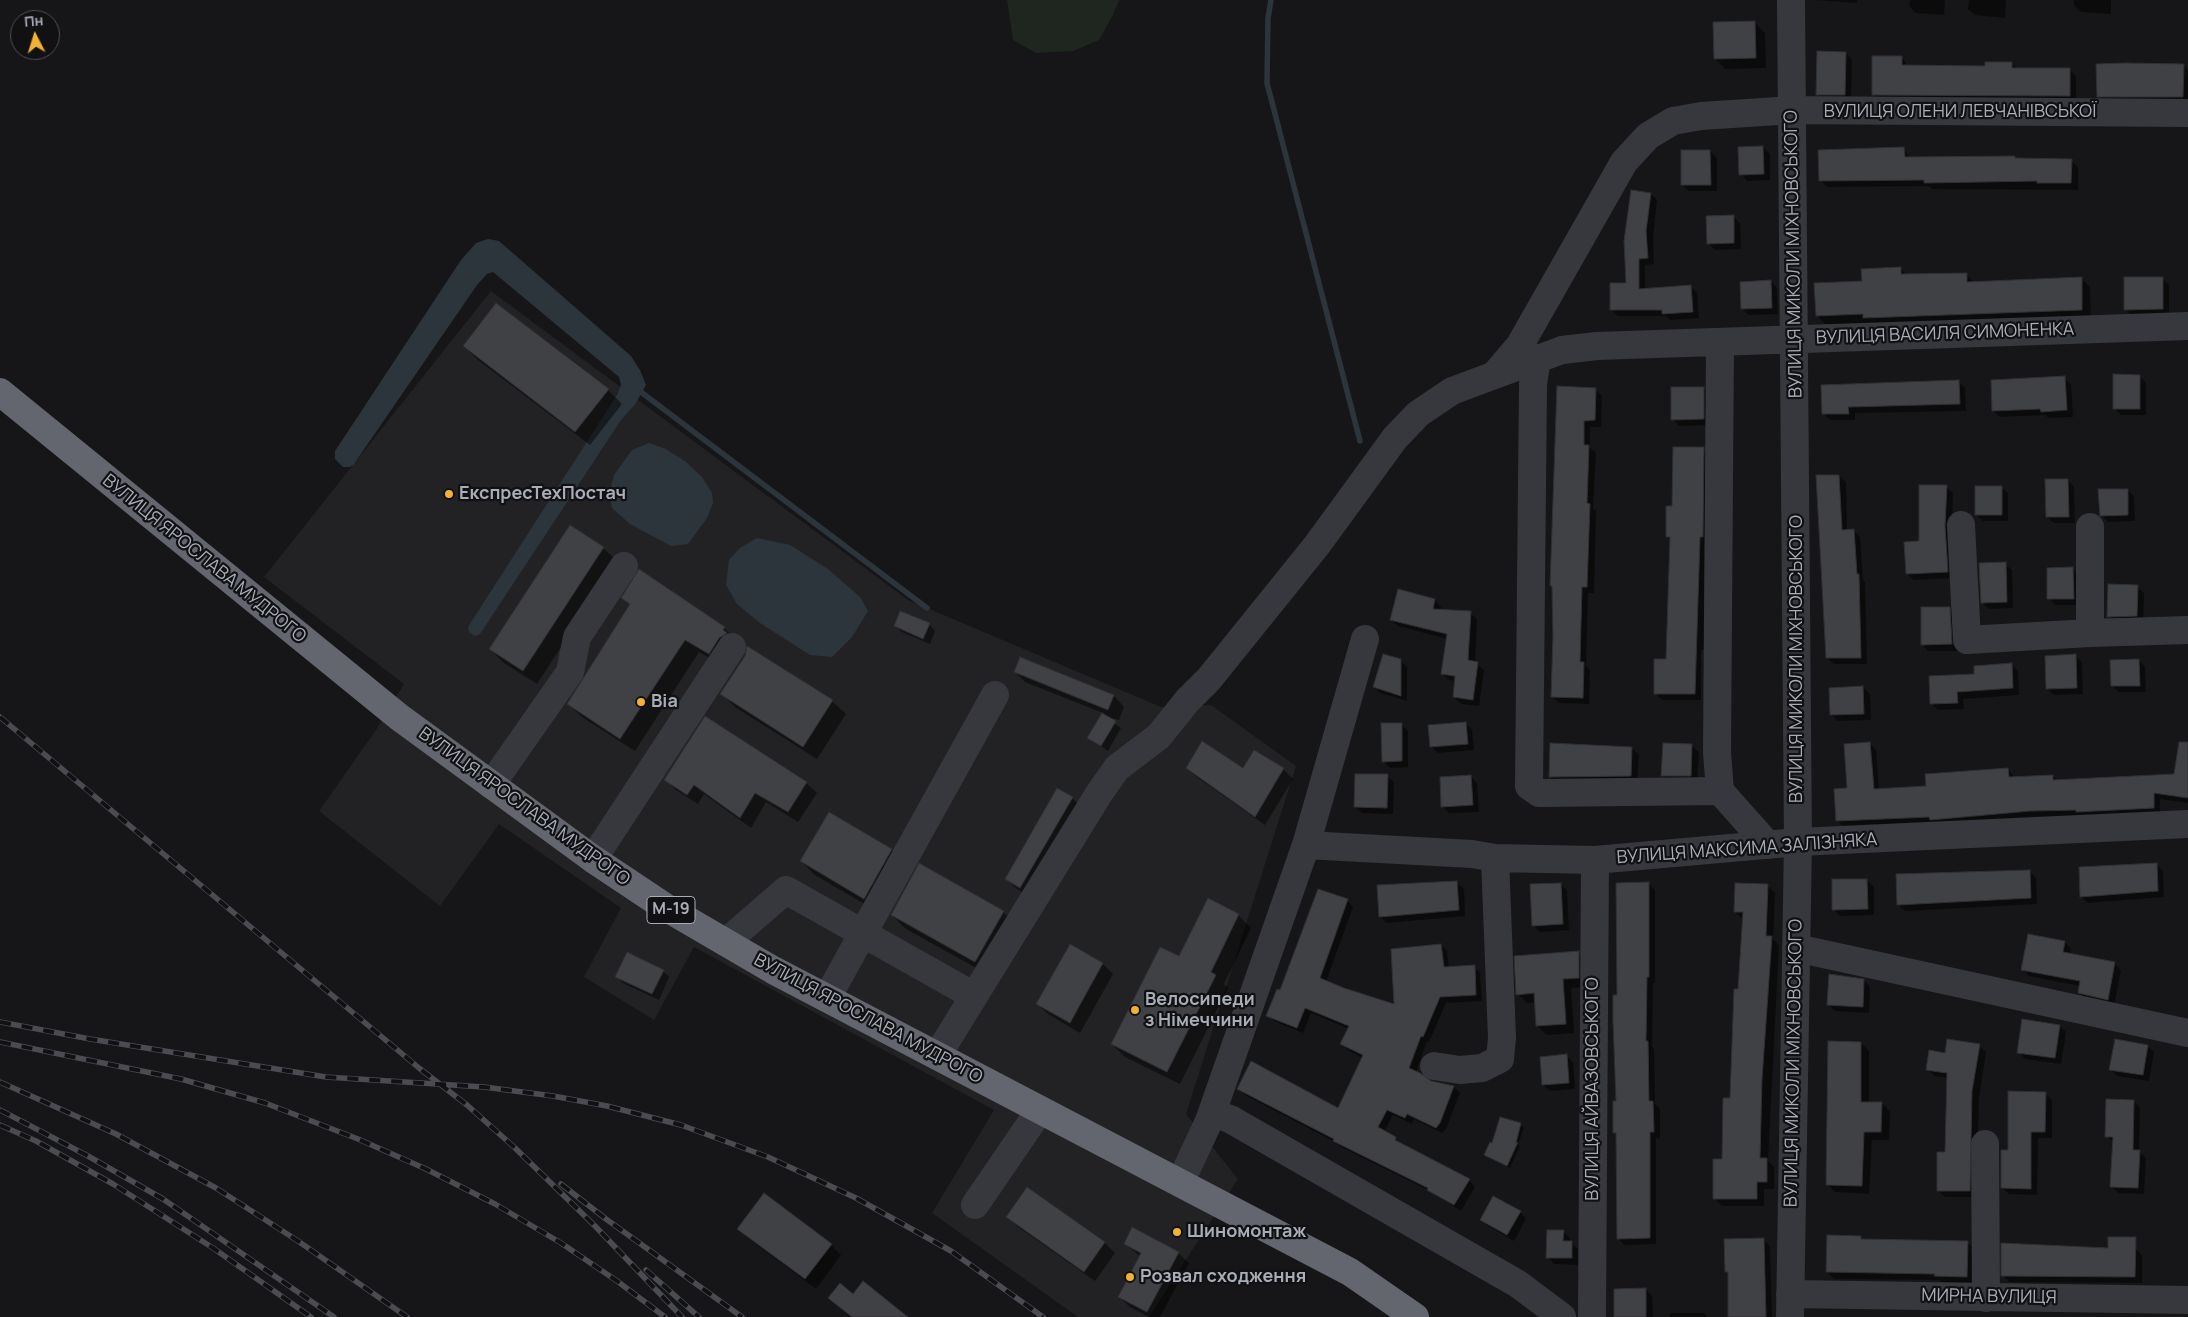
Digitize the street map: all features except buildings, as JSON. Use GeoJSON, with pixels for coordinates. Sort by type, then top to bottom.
{"type":"FeatureCollection","features":[{"type":"Feature","properties":{"kind":"highway","name":"ВУЛИЦЯ ЯРОСЛАВА МУДРОГО"},"geometry":{"type":"LineString","coordinates":[[0,392],[399,717],[593,859],[665,906],[827,998],[1350,1272],[1414,1317]]}},
{"type":"Feature","properties":{"kind":"street","name":"ВУЛИЦЯ МИКОЛИ МІХНОВСЬКОГО"},"geometry":{"type":"LineString","coordinates":[[1790,0],[1795,340],[1798,842],[1790,1305]]}},
{"type":"Feature","properties":{"kind":"street","name":"ВУЛИЦЯ ОЛЕНИ ЛЕВЧАНІВСЬКОЇ"},"geometry":{"type":"LineString","coordinates":[[1496,373],[1520,346],[1624,162],[1648,136],[1673,122],[1701,116],[1792,110],[2188,113]]}},
{"type":"Feature","properties":{"kind":"street","name":"ВУЛИЦЯ ВАСИЛЯ СИМОНЕНКА"},"geometry":{"type":"LineString","coordinates":[[936,1056],[1100,792],[1117,768],[1159,736],[1187,701],[1209,680],[1317,545],[1395,438],[1418,414],[1452,391],[1562,350],[1597,346],[2188,326]]}},
{"type":"Feature","properties":{"kind":"street"},"geometry":{"type":"LineString","coordinates":[[1720,342],[1717,752],[1720,791],[1768,845]]}},
{"type":"Feature","properties":{"kind":"street"},"geometry":{"type":"LineString","coordinates":[[1537,358],[1533,384],[1529,786],[1539,793],[1720,791]]}},
{"type":"Feature","properties":{"kind":"street"},"geometry":{"type":"LineString","coordinates":[[1961,525],[1967,640],[2188,630]]}},
{"type":"Feature","properties":{"kind":"street"},"geometry":{"type":"LineString","coordinates":[[2090,527],[2090,633]]}},
{"type":"Feature","properties":{"kind":"street"},"geometry":{"type":"LineString","coordinates":[[491,785],[570,672],[576,637],[624,566]]}},
{"type":"Feature","properties":{"kind":"street"},"geometry":{"type":"LineString","coordinates":[[1180,1183],[1212,1113],[1306,845],[1365,639]]}},
{"type":"Feature","properties":{"kind":"street"},"geometry":{"type":"LineString","coordinates":[[593,859],[732,647]]}},
{"type":"Feature","properties":{"kind":"street"},"geometry":{"type":"LineString","coordinates":[[827,998],[995,695]]}},
{"type":"Feature","properties":{"kind":"street","name":"ВУЛИЦЯ МАКСИМА ЗАЛІЗНЯКА"},"geometry":{"type":"LineString","coordinates":[[1306,845],[1472,854],[1494,858],[1594,860],[1798,842],[2188,824]]}},
{"type":"Feature","properties":{"kind":"street"},"geometry":{"type":"LineString","coordinates":[[1434,1066],[1460,1070],[1482,1068],[1500,1058],[1502,1038],[1494,858]]}},
{"type":"Feature","properties":{"kind":"street","name":"ВУЛИЦЯ АЙВАЗОВСЬКОГО"},"geometry":{"type":"LineString","coordinates":[[1592,1317],[1594,860]]}},
{"type":"Feature","properties":{"kind":"street"},"geometry":{"type":"LineString","coordinates":[[726,942],[786,890],[974,996]]}},
{"type":"Feature","properties":{"kind":"street"},"geometry":{"type":"LineString","coordinates":[[1796,948],[2188,1033]]}},
{"type":"Feature","properties":{"kind":"street"},"geometry":{"type":"LineString","coordinates":[[975,1205],[1040,1110]]}},
{"type":"Feature","properties":{"kind":"street"},"geometry":{"type":"LineString","coordinates":[[1212,1113],[1230,1119],[1518,1284],[1562,1317]]}},
{"type":"Feature","properties":{"kind":"street"},"geometry":{"type":"LineString","coordinates":[[1985,1144],[1986,1298]]}},
{"type":"Feature","properties":{"kind":"street","name":"МИРНА ВУЛИЦЯ"},"geometry":{"type":"LineString","coordinates":[[1790,1305],[1986,1298],[2188,1300]]}},
{"type":"Feature","properties":{"kind":"shaded area"},"geometry":{"type":"Polygon","coordinates":[[[1007,0],[1119,0],[1099,40],[1073,51],[1036,53],[1013,40],[1007,0]]]}},
{"type":"Feature","properties":{"kind":"shaded area"},"geometry":{"type":"Polygon","coordinates":[[[488,239],[499,241],[631,356],[640,370],[646,385],[636,403],[621,420],[480,634],[475,636],[469,632],[468,627],[617,395],[621,385],[619,377],[493,272],[487,274],[477,285],[354,464],[350,467],[343,467],[335,459],[335,451],[461,260],[476,243],[488,239]]]}},
{"type":"Feature","properties":{"kind":"shaded area"},"geometry":{"type":"Polygon","coordinates":[[[491,291],[908,600],[1161,707],[1211,705],[1296,766],[1186,1114],[1238,1179],[1149,1317],[1078,1317],[932,1213],[994,1110],[694,947],[654,1020],[584,977],[621,908],[499,824],[440,906],[319,811],[376,730],[404,684],[264,577],[491,291]]]}},
{"type":"Feature","properties":{"kind":"shaded area"},"geometry":{"type":"Polygon","coordinates":[[[649,443],[666,449],[686,462],[702,477],[712,493],[713,503],[707,518],[688,544],[671,546],[630,524],[612,508],[609,494],[614,475],[632,450],[649,443]]]}},
{"type":"Feature","properties":{"kind":"shaded area"},"geometry":{"type":"Polygon","coordinates":[[[757,538],[790,545],[828,569],[860,597],[868,611],[852,637],[832,657],[810,655],[760,623],[737,604],[726,585],[729,560],[740,548],[757,538]]]}},
{"type":"Feature","properties":{"kind":"waterway"},"geometry":{"type":"LineString","coordinates":[[1271,0],[1268,18],[1267,83],[1360,441]]}},
{"type":"Feature","properties":{"kind":"waterway"},"geometry":{"type":"LineString","coordinates":[[637,389],[927,608]]}},
{"type":"Feature","properties":{"kind":"railway"},"geometry":{"type":"LineString","coordinates":[[0,717],[419,1068],[467,1105],[514,1147],[595,1226],[682,1317]]}},
{"type":"Feature","properties":{"kind":"railway"},"geometry":{"type":"LineString","coordinates":[[0,1022],[90,1039],[326,1077],[484,1087],[553,1096],[607,1106],[681,1125],[768,1157],[856,1198],[951,1251],[1043,1317]]}},
{"type":"Feature","properties":{"kind":"railway"},"geometry":{"type":"LineString","coordinates":[[0,1042],[181,1079],[265,1103],[358,1139],[426,1169],[495,1204],[561,1243],[617,1281],[665,1317]]}},
{"type":"Feature","properties":{"kind":"railway"},"geometry":{"type":"LineString","coordinates":[[0,1082],[116,1134],[216,1188],[298,1241],[407,1317]]}},
{"type":"Feature","properties":{"kind":"railway"},"geometry":{"type":"LineString","coordinates":[[0,1110],[88,1156],[163,1199],[334,1317]]}},
{"type":"Feature","properties":{"kind":"railway"},"geometry":{"type":"LineString","coordinates":[[0,1125],[36,1141],[113,1184],[213,1248],[311,1317]]}},
{"type":"Feature","properties":{"kind":"railway"},"geometry":{"type":"LineString","coordinates":[[561,1184],[606,1219],[742,1317]]}},
{"type":"Feature","properties":{"kind":"railway"},"geometry":{"type":"LineString","coordinates":[[646,1270],[699,1317]]}},
{"type":"Feature","properties":{"kind":"place","name":"ЕкспресТехПостач"},"geometry":{"type":"Point","coordinates":[449,494]}},
{"type":"Feature","properties":{"kind":"place","name":"Віа"},"geometry":{"type":"Point","coordinates":[641,702]}},
{"type":"Feature","properties":{"kind":"place","name":"Велосипеди з Німеччини"},"geometry":{"type":"Point","coordinates":[1135,1010]}},
{"type":"Feature","properties":{"kind":"place","name":"Шиномонтаж"},"geometry":{"type":"Point","coordinates":[1177,1232]}},
{"type":"Feature","properties":{"kind":"place","name":"Розвал сходження"},"geometry":{"type":"Point","coordinates":[1130,1277]}}]}
